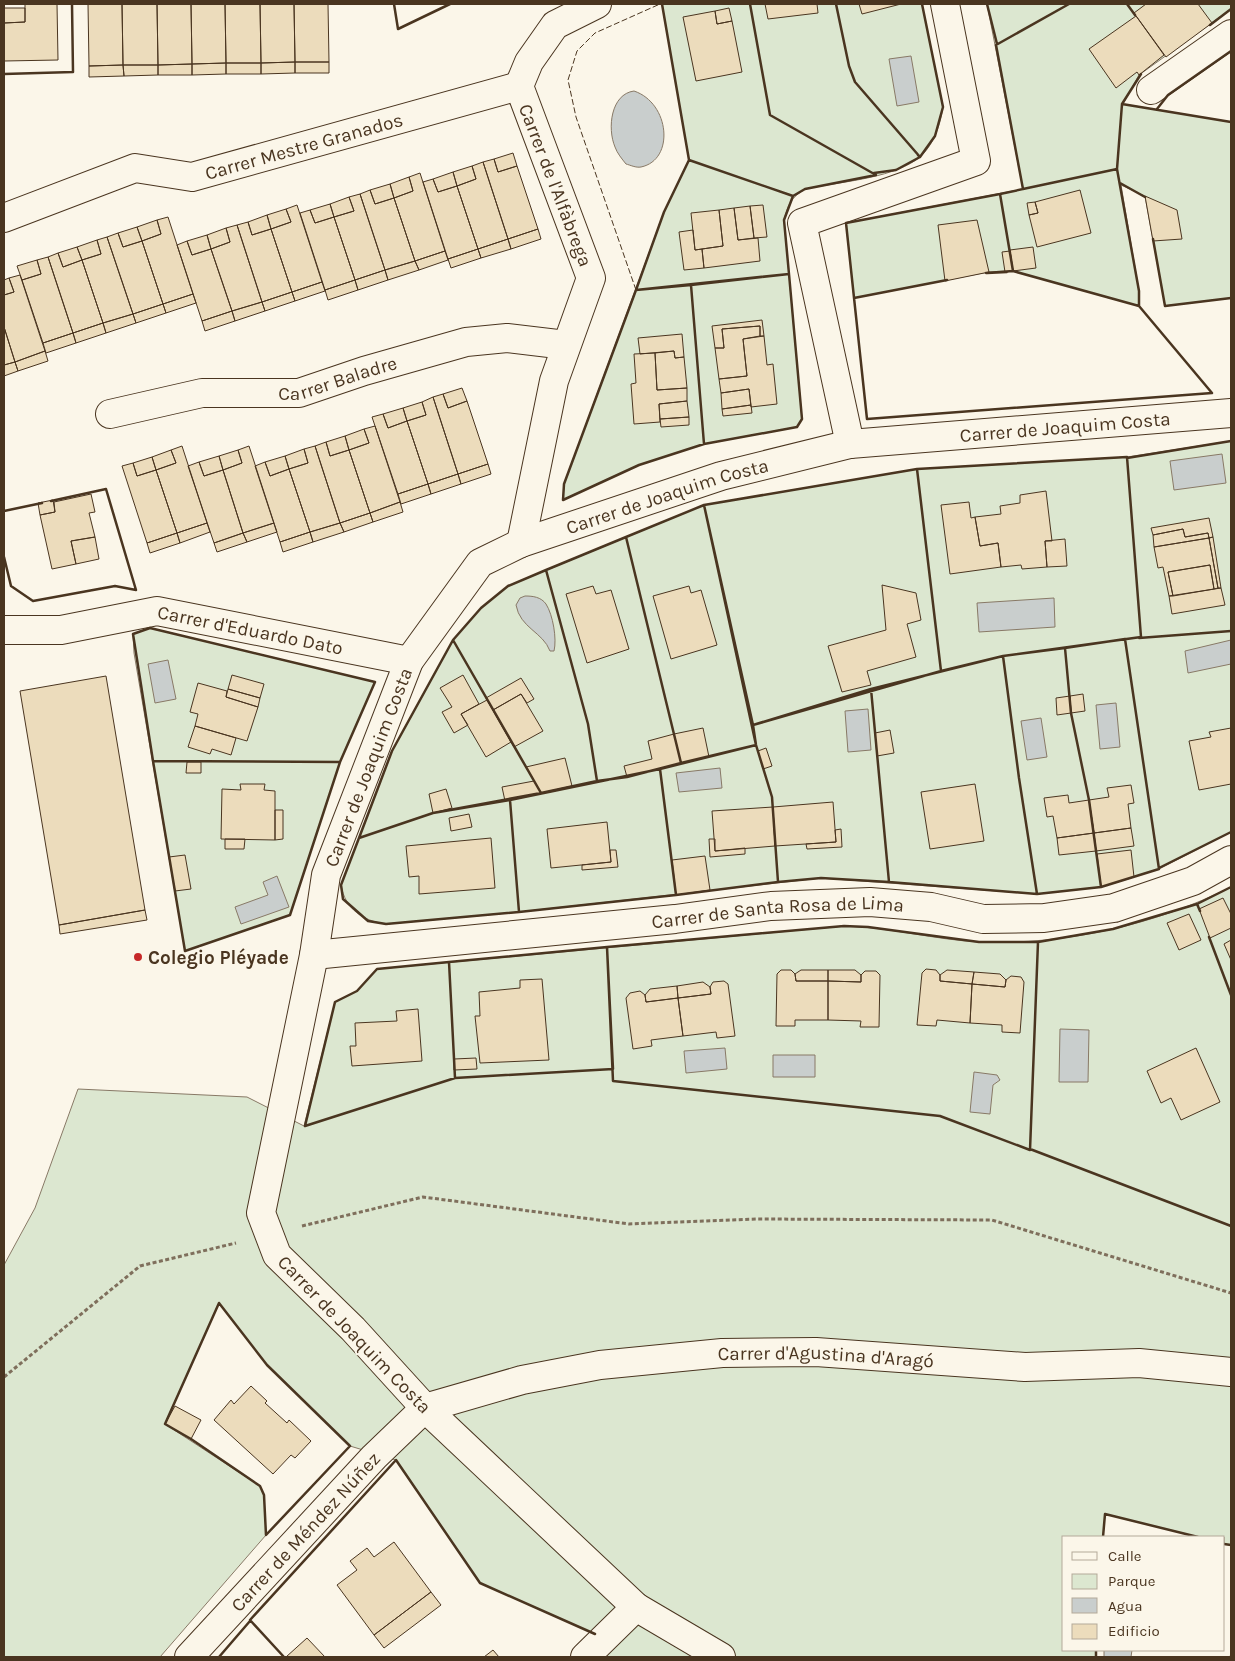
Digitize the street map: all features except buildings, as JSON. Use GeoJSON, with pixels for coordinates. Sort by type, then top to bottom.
{"type":"FeatureCollection","features":[{"type":"Feature","properties":{"kind":"street","name":"Carrer de l'Alfàbrega"},"geometry":{"type":"LineString","coordinates":[[521,543],[554,381],[591,278],[519,86],[530,62],[555,26],[597,4]]}},
{"type":"Feature","properties":{"kind":"street"},"geometry":{"type":"LineString","coordinates":[[850,444],[802,222],[976,161],[945,4]]}},
{"type":"Feature","properties":{"kind":"street"},"geometry":{"type":"LineString","coordinates":[[1151,90],[1231,34]]}},
{"type":"Feature","properties":{"kind":"street","name":"Carrer Mestre Granados"},"geometry":{"type":"LineString","coordinates":[[4,218],[135,168],[192,177],[519,86]]}},
{"type":"Feature","properties":{"kind":"street","name":"Carrer Baladre"},"geometry":{"type":"LineString","coordinates":[[110,414],[202,393],[299,394],[364,370],[466,342],[507,338],[566,345]]}},
{"type":"Feature","properties":{"kind":"street","name":"Carrer de Joaquim Costa"},"geometry":{"type":"LineString","coordinates":[[721,1657],[636,1607],[425,1408],[353,1329],[277,1255],[261,1213],[314,955],[326,876],[409,661],[480,563],[521,543],[721,476],[850,444],[1231,413]]}},
{"type":"Feature","properties":{"kind":"street","name":"Carrer d'Eduardo Dato"},"geometry":{"type":"LineString","coordinates":[[4,630],[61,630],[157,611],[409,661]]}},
{"type":"Feature","properties":{"kind":"street","name":"Carrer de Santa Rosa de Lima"},"geometry":{"type":"LineString","coordinates":[[314,955],[675,919],[771,906],[870,902],[931,907],[983,919],[1044,918],[1114,908],[1194,880],[1231,860]]}},
{"type":"Feature","properties":{"kind":"street","name":"Carrer d'Agustina d'Aragó"},"geometry":{"type":"LineString","coordinates":[[425,1408],[522,1380],[600,1365],[722,1353],[816,1352],[1025,1367],[1140,1363],[1231,1372]]}},
{"type":"Feature","properties":{"kind":"street","name":"Carrer de Méndez Núñez"},"geometry":{"type":"LineString","coordinates":[[189,1657],[367,1464],[425,1408]]}},
{"type":"Feature","properties":{"kind":"street"},"geometry":{"type":"LineString","coordinates":[[585,1657],[636,1607]]}},
{"type":"Feature","properties":{"kind":"path"},"geometry":{"type":"LineString","coordinates":[[4,1377],[140,1266],[423,1197],[629,1224],[758,1219],[992,1220],[1231,1293]]}},
{"type":"Feature","properties":{"kind":"green space"},"geometry":{"type":"Polygon","coordinates":[[[662,4],[922,4],[943,107],[942,114],[938,129],[931,143],[916,160],[891,172],[877,176],[805,189],[796,195],[789,206],[784,220],[802,419],[797,427],[704,444],[639,465],[563,500],[564,484],[664,212],[689,160],[662,4]]]}},
{"type":"Feature","properties":{"kind":"green space"},"geometry":{"type":"Polygon","coordinates":[[[987,4],[1231,4],[1231,9],[1139,75],[1123,104],[1231,122],[1231,298],[1165,306],[1145,196],[1121,185],[1139,291],[1139,306],[1013,271],[988,272],[854,298],[846,223],[1023,189],[987,4]]]}},
{"type":"Feature","properties":{"kind":"green space"},"geometry":{"type":"Polygon","coordinates":[[[1231,441],[1231,832],[1159,869],[1101,887],[1037,894],[821,878],[519,912],[386,924],[363,917],[346,901],[341,885],[392,751],[453,640],[481,608],[508,586],[704,505],[917,469],[1127,457],[1231,441]]]}},
{"type":"Feature","properties":{"kind":"green space"},"geometry":{"type":"Polygon","coordinates":[[[150,628],[375,682],[340,762],[290,915],[185,951],[134,653],[133,634],[150,628]]]}},
{"type":"Feature","properties":{"kind":"green space"},"geometry":{"type":"Polygon","coordinates":[[[1231,887],[1231,1545],[1225,1544],[1225,1536],[1194,1536],[1105,1514],[1103,1536],[1062,1536],[1062,1651],[1096,1651],[1096,1657],[570,1657],[597,1635],[480,1583],[396,1460],[350,1446],[267,1365],[219,1303],[165,1424],[260,1486],[264,1495],[266,1535],[160,1657],[4,1657],[4,1265],[35,1208],[78,1089],[247,1097],[304,1126],[335,1002],[357,991],[377,969],[844,926],[963,941],[1012,942],[1045,940],[1109,930],[1141,922],[1202,900],[1231,887]]]}},
{"type":"Feature","properties":{"kind":"water"},"geometry":{"type":"Polygon","coordinates":[[[911,56],[919,102],[897,106],[889,59],[911,56]]]}},
{"type":"Feature","properties":{"kind":"water"},"geometry":{"type":"Polygon","coordinates":[[[634,91],[646,97],[655,107],[661,118],[664,131],[663,143],[659,154],[652,162],[641,167],[626,164],[621,158],[615,147],[611,131],[613,113],[620,98],[626,93],[634,91]]]}},
{"type":"Feature","properties":{"kind":"water"},"geometry":{"type":"Polygon","coordinates":[[[1222,454],[1226,483],[1174,490],[1170,461],[1222,454]]]}},
{"type":"Feature","properties":{"kind":"water"},"geometry":{"type":"Polygon","coordinates":[[[525,596],[539,598],[546,604],[555,634],[554,651],[550,651],[542,639],[527,625],[518,613],[516,605],[520,598],[525,596]]]}},
{"type":"Feature","properties":{"kind":"water"},"geometry":{"type":"Polygon","coordinates":[[[1054,598],[1055,627],[979,632],[977,603],[1054,598]]]}},
{"type":"Feature","properties":{"kind":"water"},"geometry":{"type":"Polygon","coordinates":[[[1231,640],[1231,664],[1188,673],[1185,651],[1231,640]]]}},
{"type":"Feature","properties":{"kind":"water"},"geometry":{"type":"Polygon","coordinates":[[[168,660],[176,699],[155,703],[148,664],[168,660]]]}},
{"type":"Feature","properties":{"kind":"water"},"geometry":{"type":"Polygon","coordinates":[[[1116,703],[1120,747],[1100,749],[1096,705],[1116,703]]]}},
{"type":"Feature","properties":{"kind":"water"},"geometry":{"type":"Polygon","coordinates":[[[868,709],[871,750],[848,752],[845,711],[868,709]]]}},
{"type":"Feature","properties":{"kind":"water"},"geometry":{"type":"Polygon","coordinates":[[[1041,718],[1047,757],[1027,760],[1021,721],[1041,718]]]}},
{"type":"Feature","properties":{"kind":"water"},"geometry":{"type":"Polygon","coordinates":[[[720,768],[722,788],[679,792],[676,773],[720,768]]]}},
{"type":"Feature","properties":{"kind":"water"},"geometry":{"type":"Polygon","coordinates":[[[277,876],[289,907],[241,924],[235,907],[268,895],[263,882],[277,876]]]}},
{"type":"Feature","properties":{"kind":"water"},"geometry":{"type":"Polygon","coordinates":[[[1060,1029],[1089,1030],[1088,1082],[1059,1082],[1060,1029]]]}},
{"type":"Feature","properties":{"kind":"water"},"geometry":{"type":"Polygon","coordinates":[[[725,1048],[727,1069],[686,1073],[684,1051],[725,1048]]]}},
{"type":"Feature","properties":{"kind":"water"},"geometry":{"type":"Polygon","coordinates":[[[773,1055],[815,1055],[815,1077],[773,1077],[773,1055]]]}},
{"type":"Feature","properties":{"kind":"water"},"geometry":{"type":"Polygon","coordinates":[[[974,1072],[997,1075],[1000,1080],[993,1085],[990,1114],[970,1112],[974,1072]]]}},
{"type":"Feature","properties":{"kind":"water"},"geometry":{"type":"Polygon","coordinates":[[[1104,1651],[1132,1651],[1131,1657],[1104,1657],[1104,1651]]]}},
{"type":"Feature","properties":{"kind":"fence"},"geometry":{"type":"LineString","coordinates":[[636,290],[576,117],[568,80],[577,51],[595,33],[660,4]]}},
{"type":"Feature","properties":{"kind":"wall"},"geometry":{"type":"LineString","coordinates":[[4,74],[73,72],[72,4]]}},
{"type":"Feature","properties":{"kind":"wall"},"geometry":{"type":"LineString","coordinates":[[394,4],[398,29],[450,4]]}},
{"type":"Feature","properties":{"kind":"wall"},"geometry":{"type":"LineString","coordinates":[[662,4],[689,160],[793,196],[805,189],[876,175],[770,115],[750,4]]}},
{"type":"Feature","properties":{"kind":"wall"},"geometry":{"type":"LineString","coordinates":[[836,4],[849,66],[855,82],[920,157],[896,170],[874,173]]}},
{"type":"Feature","properties":{"kind":"wall"},"geometry":{"type":"LineString","coordinates":[[918,155],[920,157],[935,136],[943,107],[922,4]]}},
{"type":"Feature","properties":{"kind":"wall"},"geometry":{"type":"LineString","coordinates":[[987,4],[997,44]]}},
{"type":"Feature","properties":{"kind":"wall"},"geometry":{"type":"LineString","coordinates":[[1069,4],[996,45],[1023,189],[1117,169],[1122,104],[1141,74]]}},
{"type":"Feature","properties":{"kind":"wall"},"geometry":{"type":"LineString","coordinates":[[1127,4],[1135,15]]}},
{"type":"Feature","properties":{"kind":"wall"},"geometry":{"type":"LineString","coordinates":[[1210,25],[1231,9]]}},
{"type":"Feature","properties":{"kind":"wall"},"geometry":{"type":"LineString","coordinates":[[1157,109],[1168,95],[1231,51]]}},
{"type":"Feature","properties":{"kind":"wall"},"geometry":{"type":"LineString","coordinates":[[1122,106],[1122,104],[1231,122]]}},
{"type":"Feature","properties":{"kind":"wall"},"geometry":{"type":"LineString","coordinates":[[689,160],[793,196],[784,220],[789,274],[636,290],[664,212],[689,160]]}},
{"type":"Feature","properties":{"kind":"wall"},"geometry":{"type":"LineString","coordinates":[[1117,169],[1139,291],[1139,306],[1013,271],[1000,194],[1117,169]]}},
{"type":"Feature","properties":{"kind":"wall"},"geometry":{"type":"LineString","coordinates":[[1120,183],[1145,197]]}},
{"type":"Feature","properties":{"kind":"wall"},"geometry":{"type":"LineString","coordinates":[[986,273],[1013,271],[1139,306],[1212,393],[867,419],[846,223],[1000,194],[1010,253]]}},
{"type":"Feature","properties":{"kind":"wall"},"geometry":{"type":"LineString","coordinates":[[1153,239],[1165,306],[1231,298]]}},
{"type":"Feature","properties":{"kind":"wall"},"geometry":{"type":"LineString","coordinates":[[987,273],[1007,272]]}},
{"type":"Feature","properties":{"kind":"wall"},"geometry":{"type":"LineString","coordinates":[[789,274],[802,419],[797,427],[704,444],[691,285],[789,274]]}},
{"type":"Feature","properties":{"kind":"wall"},"geometry":{"type":"LineString","coordinates":[[854,298],[947,280]]}},
{"type":"Feature","properties":{"kind":"wall"},"geometry":{"type":"LineString","coordinates":[[854,298],[947,280]]}},
{"type":"Feature","properties":{"kind":"wall"},"geometry":{"type":"LineString","coordinates":[[691,285],[704,444],[639,465],[563,500],[564,484],[636,290],[691,285]]}},
{"type":"Feature","properties":{"kind":"wall"},"geometry":{"type":"LineString","coordinates":[[1127,458],[1231,441]]}},
{"type":"Feature","properties":{"kind":"wall"},"geometry":{"type":"LineString","coordinates":[[1127,457],[1141,637],[1003,656],[941,671],[917,469],[1127,457]]}},
{"type":"Feature","properties":{"kind":"wall"},"geometry":{"type":"LineString","coordinates":[[917,469],[941,671],[753,725],[704,505],[917,469]]}},
{"type":"Feature","properties":{"kind":"wall"},"geometry":{"type":"LineString","coordinates":[[4,557],[11,586],[33,601],[115,586],[136,590],[106,489],[51,501]]}},
{"type":"Feature","properties":{"kind":"wall"},"geometry":{"type":"LineString","coordinates":[[4,511],[42,503]]}},
{"type":"Feature","properties":{"kind":"wall"},"geometry":{"type":"LineString","coordinates":[[704,505],[756,745],[681,763],[626,537],[704,505]]}},
{"type":"Feature","properties":{"kind":"wall"},"geometry":{"type":"LineString","coordinates":[[626,537],[681,763],[627,777],[597,781],[588,724],[546,570],[626,537]]}},
{"type":"Feature","properties":{"kind":"wall"},"geometry":{"type":"LineString","coordinates":[[546,570],[588,724],[597,781],[541,793],[453,640],[481,608],[508,586],[546,570]]}},
{"type":"Feature","properties":{"kind":"wall"},"geometry":{"type":"LineString","coordinates":[[150,628],[375,682],[340,762],[153,761],[133,634],[150,628]]}},
{"type":"Feature","properties":{"kind":"wall"},"geometry":{"type":"LineString","coordinates":[[1139,638],[1231,631]]}},
{"type":"Feature","properties":{"kind":"wall"},"geometry":{"type":"LineString","coordinates":[[1125,639],[1159,869],[1101,887],[1089,800],[1071,713],[1065,648],[1125,639]]}},
{"type":"Feature","properties":{"kind":"wall"},"geometry":{"type":"LineString","coordinates":[[453,640],[541,793],[433,813],[359,838],[392,751],[453,640]]}},
{"type":"Feature","properties":{"kind":"wall"},"geometry":{"type":"LineString","coordinates":[[1065,648],[1071,713],[1089,800],[1101,887],[1037,894],[1003,656],[1065,648]]}},
{"type":"Feature","properties":{"kind":"wall"},"geometry":{"type":"LineString","coordinates":[[1003,656],[1037,894],[889,882],[871,689],[1003,656]]}},
{"type":"Feature","properties":{"kind":"wall"},"geometry":{"type":"LineString","coordinates":[[871,689],[889,882],[821,878],[778,882],[772,797],[756,745],[753,725],[871,689]]}},
{"type":"Feature","properties":{"kind":"wall"},"geometry":{"type":"LineString","coordinates":[[756,745],[772,797],[778,882],[676,895],[660,769],[756,745]]}},
{"type":"Feature","properties":{"kind":"wall"},"geometry":{"type":"LineString","coordinates":[[153,761],[340,762],[290,915],[185,951],[153,761]]}},
{"type":"Feature","properties":{"kind":"wall"},"geometry":{"type":"LineString","coordinates":[[660,769],[676,895],[519,912],[510,800],[660,769]]}},
{"type":"Feature","properties":{"kind":"wall"},"geometry":{"type":"LineString","coordinates":[[510,800],[519,912],[386,924],[368,921],[343,899],[341,885],[359,838],[433,813],[510,800]]}},
{"type":"Feature","properties":{"kind":"wall"},"geometry":{"type":"LineString","coordinates":[[1159,868],[1231,832]]}},
{"type":"Feature","properties":{"kind":"wall"},"geometry":{"type":"LineString","coordinates":[[1198,906],[1197,904],[1231,887]]}},
{"type":"Feature","properties":{"kind":"wall"},"geometry":{"type":"LineString","coordinates":[[1038,944],[1038,942],[1113,929],[1197,904],[1200,911]]}},
{"type":"Feature","properties":{"kind":"wall"},"geometry":{"type":"LineString","coordinates":[[844,926],[868,927],[979,942],[1038,942],[1030,1150],[940,1116],[613,1081],[607,947],[844,926]]}},
{"type":"Feature","properties":{"kind":"wall"},"geometry":{"type":"LineString","coordinates":[[1209,937],[1231,995]]}},
{"type":"Feature","properties":{"kind":"wall"},"geometry":{"type":"LineString","coordinates":[[607,947],[613,1069],[455,1078],[449,962],[607,947]]}},
{"type":"Feature","properties":{"kind":"wall"},"geometry":{"type":"LineString","coordinates":[[449,962],[455,1078],[305,1126],[335,1002],[357,991],[377,969],[449,962]]}},
{"type":"Feature","properties":{"kind":"wall"},"geometry":{"type":"LineString","coordinates":[[1030,1149],[1231,1226]]}},
{"type":"Feature","properties":{"kind":"wall"},"geometry":{"type":"LineString","coordinates":[[219,1303],[267,1365],[350,1446],[266,1535],[264,1495],[260,1486],[191,1439],[165,1424],[219,1303]]}},
{"type":"Feature","properties":{"kind":"wall"},"geometry":{"type":"LineString","coordinates":[[284,1657],[250,1620],[396,1460],[480,1583],[595,1634]]}},
{"type":"Feature","properties":{"kind":"wall"},"geometry":{"type":"LineString","coordinates":[[1103,1536],[1105,1514],[1194,1536]]}},
{"type":"Feature","properties":{"kind":"wall"},"geometry":{"type":"LineString","coordinates":[[1225,1544],[1231,1545]]}},
{"type":"Feature","properties":{"kind":"wall"},"geometry":{"type":"LineString","coordinates":[[219,1657],[250,1621]]}},
{"type":"Feature","properties":{"kind":"wall"},"geometry":{"type":"LineString","coordinates":[[1096,1651],[1096,1657]]}},
{"type":"Feature","properties":{"kind":"place","name":"Colegio Pléyade"},"geometry":{"type":"Point","coordinates":[138,957]}}]}
